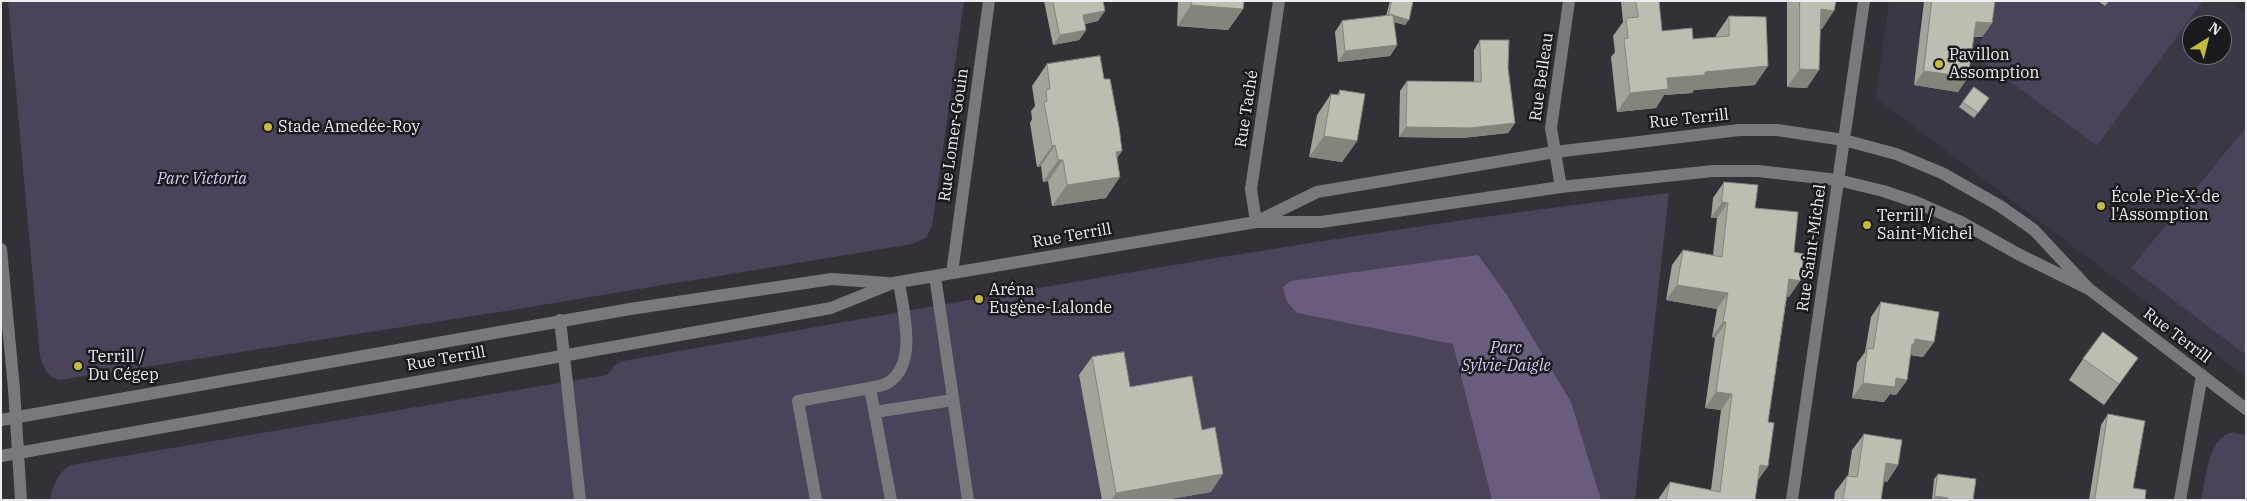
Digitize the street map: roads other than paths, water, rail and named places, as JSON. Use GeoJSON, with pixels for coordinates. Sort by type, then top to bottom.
{"type":"FeatureCollection","features":[{"type":"Feature","properties":{"kind":"street","name":"Rue Lomer-Gouin"},"geometry":{"type":"LineString","coordinates":[[952,273],[989,1]]}},
{"type":"Feature","properties":{"kind":"street","name":"Rue Taché"},"geometry":{"type":"LineString","coordinates":[[1256,222],[1251,189],[1279,1]]}},
{"type":"Feature","properties":{"kind":"street","name":"Rue Belleau"},"geometry":{"type":"LineString","coordinates":[[1561,186],[1551,128],[1569,1]]}},
{"type":"Feature","properties":{"kind":"street","name":"Rue Saint-Michel"},"geometry":{"type":"LineString","coordinates":[[1792,500],[1864,1]]}},
{"type":"Feature","properties":{"kind":"street","name":"Rue Terrill"},"geometry":{"type":"LineString","coordinates":[[1256,222],[1318,192],[1555,152],[1739,130],[1777,130],[1844,140],[1896,154],[1914,161],[1950,177],[2000,206],[2034,230],[2089,289],[2246,409]]}},
{"type":"Feature","properties":{"kind":"street","name":"Rue Terrill"},"geometry":{"type":"LineString","coordinates":[[1,456],[831,308],[896,283],[1256,222],[1321,222],[1561,186],[1713,170],[1758,171],[1838,180],[1916,202],[1960,222],[2018,254],[2089,289]]}},
{"type":"Feature","properties":{"kind":"street"},"geometry":{"type":"LineString","coordinates":[[1,249],[16,418],[21,500]]}},
{"type":"Feature","properties":{"kind":"street"},"geometry":{"type":"LineString","coordinates":[[935,276],[968,500]]}},
{"type":"Feature","properties":{"kind":"street","name":"Rue Terrill"},"geometry":{"type":"LineString","coordinates":[[1,420],[560,320],[832,278],[896,283]]}},
{"type":"Feature","properties":{"kind":"street"},"geometry":{"type":"LineString","coordinates":[[816,500],[798,401],[870,388],[888,383],[894,378],[903,363],[907,349],[896,283]]}},
{"type":"Feature","properties":{"kind":"street"},"geometry":{"type":"LineString","coordinates":[[560,320],[580,500]]}},
{"type":"Feature","properties":{"kind":"street"},"geometry":{"type":"LineString","coordinates":[[2180,500],[2202,375]]}},
{"type":"Feature","properties":{"kind":"street"},"geometry":{"type":"LineString","coordinates":[[870,388],[891,500]]}},
{"type":"Feature","properties":{"kind":"street"},"geometry":{"type":"LineString","coordinates":[[875,412],[953,400]]}},
{"type":"Feature","properties":{"kind":"place","name":"Pavillon Assomption"},"geometry":{"type":"Point","coordinates":[1939,64]}},
{"type":"Feature","properties":{"kind":"place","name":"Stade Amedée-Roy"},"geometry":{"type":"Point","coordinates":[268,127]}},
{"type":"Feature","properties":{"kind":"place","name":"École Pie-X-de l'Assomption"},"geometry":{"type":"Point","coordinates":[2101,206]}},
{"type":"Feature","properties":{"kind":"place","name":"Terrill / Saint-Michel"},"geometry":{"type":"Point","coordinates":[1867,225]}},
{"type":"Feature","properties":{"kind":"place","name":"Aréna Eugène-Lalonde"},"geometry":{"type":"Point","coordinates":[979,299]}},
{"type":"Feature","properties":{"kind":"place","name":"Terrill / Du Cégep"},"geometry":{"type":"Point","coordinates":[78,366]}},
{"type":"Feature","properties":{"kind":"park label","name":"Parc Victoria"},"geometry":{"type":"Point","coordinates":[202,179]}},
{"type":"Feature","properties":{"kind":"park label","name":"Parc Sylvie-Daigle"},"geometry":{"type":"Point","coordinates":[1506,357]}}]}
